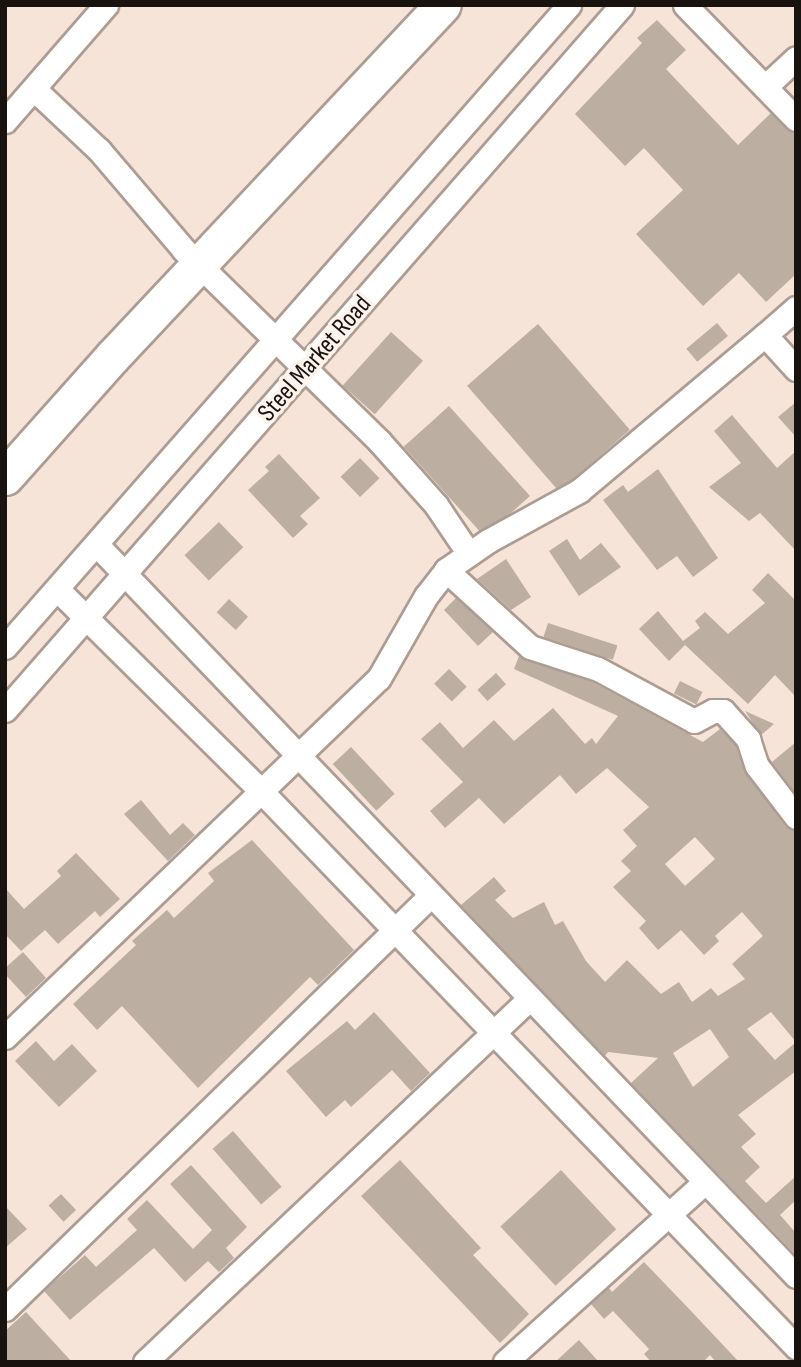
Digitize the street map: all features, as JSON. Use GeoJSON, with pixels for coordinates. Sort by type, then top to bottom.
{"type":"FeatureCollection","features":[{"type":"Feature","properties":{"kind":"highway"},"geometry":{"type":"LineString","coordinates":[[5,477],[411,5]]}},
{"type":"Feature","properties":{"kind":"highway"},"geometry":{"type":"LineString","coordinates":[[5,445],[443,5]]}},
{"type":"Feature","properties":{"kind":"street"},"geometry":{"type":"LineString","coordinates":[[5,121],[106,5]]}},
{"type":"Feature","properties":{"kind":"street","name":"Steel Market Road"},"geometry":{"type":"LineString","coordinates":[[5,648],[98,546],[569,5]]}},
{"type":"Feature","properties":{"kind":"street","name":"Steel Market Road"},"geometry":{"type":"LineString","coordinates":[[5,710],[88,620],[622,5]]}},
{"type":"Feature","properties":{"kind":"street"},"geometry":{"type":"LineString","coordinates":[[685,5],[796,119]]}},
{"type":"Feature","properties":{"kind":"street"},"geometry":{"type":"LineString","coordinates":[[765,87],[796,58]]}},
{"type":"Feature","properties":{"kind":"street"},"geometry":{"type":"LineString","coordinates":[[34,89],[99,150],[192,257],[279,338],[436,505],[470,554]]}},
{"type":"Feature","properties":{"kind":"street"},"geometry":{"type":"LineString","coordinates":[[5,1037],[261,791],[295,755],[379,678],[426,596],[446,570],[598,477],[796,308]]}},
{"type":"Feature","properties":{"kind":"street"},"geometry":{"type":"LineString","coordinates":[[765,335],[796,369]]}},
{"type":"Feature","properties":{"kind":"street"},"geometry":{"type":"LineString","coordinates":[[98,546],[796,1276]]}},
{"type":"Feature","properties":{"kind":"street"},"geometry":{"type":"LineString","coordinates":[[446,570],[530,647],[598,669],[694,722],[713,710],[723,711],[747,739],[757,766],[796,817]]}},
{"type":"Feature","properties":{"kind":"street"},"geometry":{"type":"LineString","coordinates":[[58,590],[261,791],[796,1347]]}},
{"type":"Feature","properties":{"kind":"street"},"geometry":{"type":"LineString","coordinates":[[5,1309],[431,895]]}},
{"type":"Feature","properties":{"kind":"street"},"geometry":{"type":"LineString","coordinates":[[145,1362],[530,998]]}},
{"type":"Feature","properties":{"kind":"street"},"geometry":{"type":"LineString","coordinates":[[505,1362],[705,1182]]}},
{"type":"Feature","properties":{"kind":"building"},"geometry":{"type":"Polygon","coordinates":[[[657,20],[686,50],[666,69],[738,145],[771,113],[796,133],[796,274],[766,302],[739,273],[703,306],[636,234],[683,190],[644,148],[625,166],[575,114],[642,43],[637,38],[657,20]]]}},
{"type":"Feature","properties":{"kind":"building"},"geometry":{"type":"Polygon","coordinates":[[[717,323],[728,336],[697,362],[686,349],[717,323]]]}},
{"type":"Feature","properties":{"kind":"building"},"geometry":{"type":"Polygon","coordinates":[[[538,324],[630,430],[559,491],[467,386],[538,324]]]}},
{"type":"Feature","properties":{"kind":"building"},"geometry":{"type":"Polygon","coordinates":[[[391,332],[423,361],[375,414],[343,386],[391,332]]]}},
{"type":"Feature","properties":{"kind":"building"},"geometry":{"type":"Polygon","coordinates":[[[796,402],[796,437],[778,417],[796,402]]]}},
{"type":"Feature","properties":{"kind":"building"},"geometry":{"type":"Polygon","coordinates":[[[449,406],[530,496],[485,537],[404,447],[449,406]]]}},
{"type":"Feature","properties":{"kind":"building"},"geometry":{"type":"Polygon","coordinates":[[[732,415],[777,468],[796,451],[796,551],[760,513],[749,521],[709,487],[741,463],[714,431],[732,415]]]}},
{"type":"Feature","properties":{"kind":"building"},"geometry":{"type":"Polygon","coordinates":[[[279,454],[320,498],[300,516],[308,524],[293,538],[248,490],[269,471],[265,467],[279,454]]]}},
{"type":"Feature","properties":{"kind":"building"},"geometry":{"type":"Polygon","coordinates":[[[360,458],[379,478],[360,497],[341,477],[360,458]]]}},
{"type":"Feature","properties":{"kind":"building"},"geometry":{"type":"Polygon","coordinates":[[[658,469],[718,558],[693,577],[677,556],[657,570],[603,500],[623,485],[628,492],[658,469]]]}},
{"type":"Feature","properties":{"kind":"building"},"geometry":{"type":"Polygon","coordinates":[[[219,522],[243,547],[209,581],[184,555],[219,522]]]}},
{"type":"Feature","properties":{"kind":"building"},"geometry":{"type":"Polygon","coordinates":[[[567,539],[580,560],[601,543],[621,567],[579,596],[549,551],[567,539]]]}},
{"type":"Feature","properties":{"kind":"building"},"geometry":{"type":"Polygon","coordinates":[[[506,559],[531,597],[511,610],[477,579],[506,559]]]}},
{"type":"Feature","properties":{"kind":"building"},"geometry":{"type":"Polygon","coordinates":[[[768,573],[796,601],[796,697],[775,675],[748,704],[685,645],[669,661],[639,629],[658,611],[683,641],[700,628],[695,621],[705,612],[728,634],[765,603],[752,590],[768,573]]]}},
{"type":"Feature","properties":{"kind":"building"},"geometry":{"type":"Polygon","coordinates":[[[456,598],[493,632],[478,646],[444,610],[456,598]]]}},
{"type":"Feature","properties":{"kind":"building"},"geometry":{"type":"Polygon","coordinates":[[[229,599],[248,617],[236,630],[217,612],[229,599]]]}},
{"type":"Feature","properties":{"kind":"building"},"geometry":{"type":"Polygon","coordinates":[[[548,623],[617,646],[613,660],[543,637],[548,623]]]}},
{"type":"Feature","properties":{"kind":"building"},"geometry":{"type":"Polygon","coordinates":[[[519,656],[592,682],[703,742],[720,729],[736,746],[746,774],[785,826],[796,831],[796,1042],[796,1071],[738,1115],[756,1134],[741,1147],[760,1167],[745,1181],[766,1203],[796,1176],[796,1200],[780,1215],[796,1233],[796,1255],[631,1083],[658,1058],[608,1052],[605,1056],[461,905],[494,877],[506,891],[495,900],[513,918],[544,902],[555,925],[563,921],[586,961],[605,982],[627,960],[661,994],[679,982],[692,1002],[711,988],[718,996],[745,979],[732,964],[763,936],[742,912],[715,936],[719,941],[704,955],[681,930],[658,950],[639,928],[646,921],[613,887],[631,871],[621,861],[637,846],[623,830],[649,807],[607,768],[576,794],[560,775],[504,824],[479,798],[445,828],[430,811],[463,782],[421,739],[440,722],[463,748],[494,720],[514,741],[553,708],[585,744],[592,738],[596,744],[618,716],[514,669],[519,656]],[[695,837],[665,864],[685,886],[715,859],[695,837]],[[771,1012],[747,1029],[775,1060],[796,1042],[771,1012]],[[710,1029],[673,1053],[693,1087],[729,1057],[710,1029]]]}},
{"type":"Feature","properties":{"kind":"building"},"geometry":{"type":"Polygon","coordinates":[[[449,669],[467,687],[452,702],[434,684],[449,669]]]}},
{"type":"Feature","properties":{"kind":"building"},"geometry":{"type":"Polygon","coordinates":[[[496,673],[506,684],[487,701],[477,690],[496,673]]]}},
{"type":"Feature","properties":{"kind":"building"},"geometry":{"type":"Polygon","coordinates":[[[680,681],[702,692],[696,705],[674,694],[680,681]]]}},
{"type":"Feature","properties":{"kind":"building"},"geometry":{"type":"Polygon","coordinates":[[[745,711],[774,724],[761,735],[745,711]]]}},
{"type":"Feature","properties":{"kind":"building"},"geometry":{"type":"Polygon","coordinates":[[[796,742],[796,794],[772,762],[796,742]]]}},
{"type":"Feature","properties":{"kind":"building"},"geometry":{"type":"Polygon","coordinates":[[[351,747],[395,794],[376,811],[333,764],[351,747]]]}},
{"type":"Feature","properties":{"kind":"building"},"geometry":{"type":"Polygon","coordinates":[[[141,800],[170,835],[183,823],[195,835],[168,861],[124,814],[141,800]]]}},
{"type":"Feature","properties":{"kind":"building"},"geometry":{"type":"Polygon","coordinates":[[[252,840],[354,950],[318,985],[310,977],[198,1088],[122,1006],[97,1030],[73,1004],[136,945],[132,941],[167,910],[174,918],[214,881],[208,873],[252,840]]]}},
{"type":"Feature","properties":{"kind":"building"},"geometry":{"type":"Polygon","coordinates":[[[76,853],[120,899],[100,917],[95,911],[58,944],[45,930],[21,951],[5,934],[5,888],[24,909],[61,876],[57,871],[76,853]]]}},
{"type":"Feature","properties":{"kind":"building"},"geometry":{"type":"Polygon","coordinates":[[[23,952],[46,978],[26,997],[5,974],[5,968],[23,952]]]}},
{"type":"Feature","properties":{"kind":"building"},"geometry":{"type":"Polygon","coordinates":[[[374,1012],[430,1073],[411,1091],[392,1070],[351,1107],[345,1100],[326,1117],[286,1071],[347,1021],[355,1030],[374,1012]]]}},
{"type":"Feature","properties":{"kind":"building"},"geometry":{"type":"Polygon","coordinates":[[[36,1041],[54,1061],[72,1044],[97,1071],[59,1107],[15,1061],[36,1041]]]}},
{"type":"Feature","properties":{"kind":"building"},"geometry":{"type":"Polygon","coordinates":[[[233,1131],[282,1187],[261,1205],[213,1149],[233,1131]]]}},
{"type":"Feature","properties":{"kind":"building"},"geometry":{"type":"Polygon","coordinates":[[[400,1160],[481,1248],[473,1255],[529,1314],[500,1343],[361,1196],[400,1160]]]}},
{"type":"Feature","properties":{"kind":"building"},"geometry":{"type":"Polygon","coordinates":[[[191,1165],[247,1227],[226,1248],[234,1258],[219,1272],[208,1261],[185,1282],[154,1248],[70,1320],[44,1291],[85,1255],[96,1267],[137,1230],[127,1219],[147,1200],[193,1249],[212,1230],[170,1184],[191,1165]]]}},
{"type":"Feature","properties":{"kind":"building"},"geometry":{"type":"Polygon","coordinates":[[[561,1170],[616,1229],[556,1286],[500,1227],[561,1170]]]}},
{"type":"Feature","properties":{"kind":"building"},"geometry":{"type":"Polygon","coordinates":[[[61,1194],[76,1210],[64,1222],[49,1206],[61,1194]]]}},
{"type":"Feature","properties":{"kind":"building"},"geometry":{"type":"Polygon","coordinates":[[[5,1206],[27,1229],[5,1248],[5,1206]]]}},
{"type":"Feature","properties":{"kind":"building"},"geometry":{"type":"Polygon","coordinates":[[[644,1262],[739,1362],[716,1362],[710,1355],[703,1362],[651,1362],[644,1354],[649,1349],[613,1311],[604,1319],[591,1304],[609,1288],[612,1292],[644,1262]]]}},
{"type":"Feature","properties":{"kind":"building"},"geometry":{"type":"Polygon","coordinates":[[[26,1312],[72,1362],[5,1362],[5,1331],[26,1312]]]}},
{"type":"Feature","properties":{"kind":"building"},"geometry":{"type":"Polygon","coordinates":[[[579,1340],[599,1362],[555,1362],[579,1340]]]}}]}
